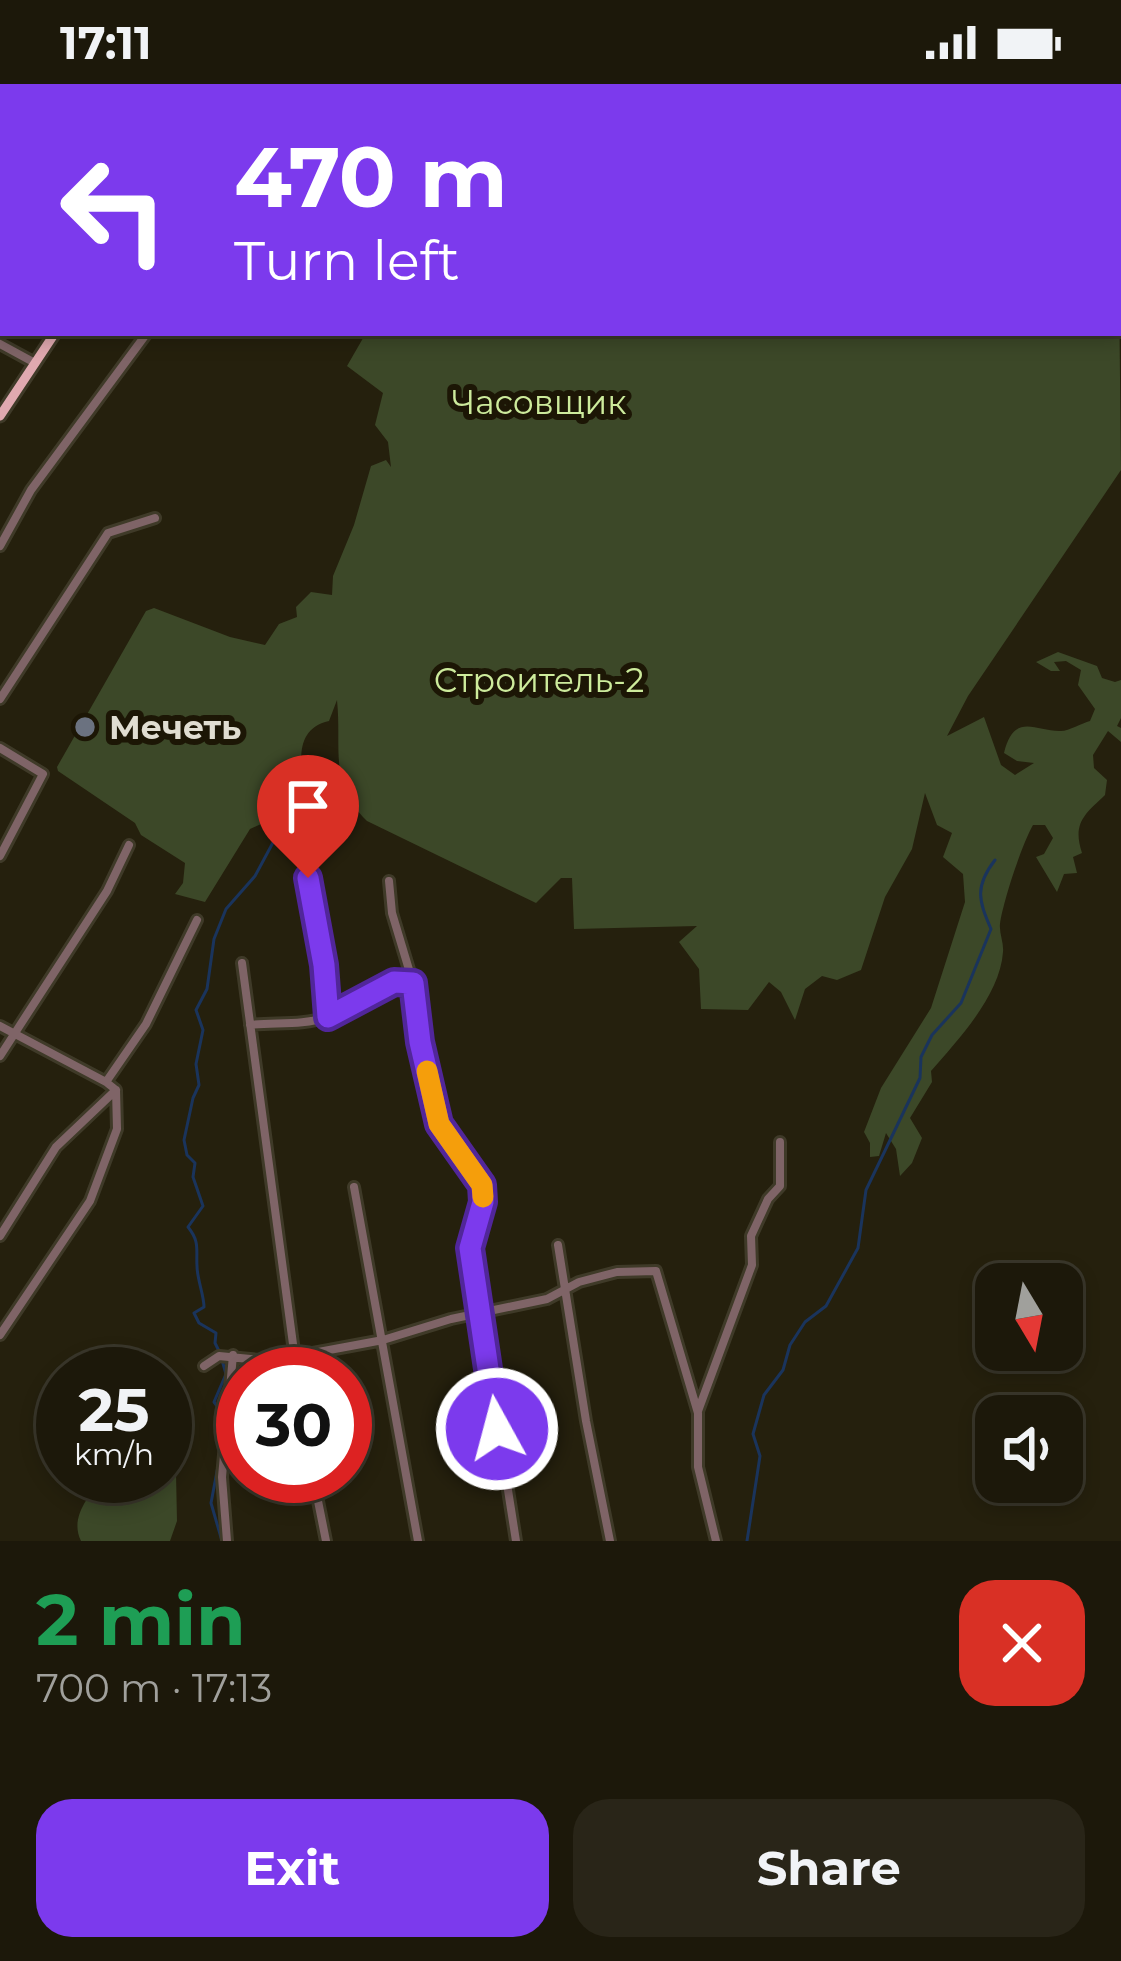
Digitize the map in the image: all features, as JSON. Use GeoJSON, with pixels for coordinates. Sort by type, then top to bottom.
{"type":"FeatureCollection","features":[{"type":"Feature","properties":{"kind":"main road"},"geometry":{"type":"LineString","coordinates":[[0,416],[54,336]]}},
{"type":"Feature","properties":{"kind":"street"},"geometry":{"type":"LineString","coordinates":[[0,546],[31,490],[145,336]]}},
{"type":"Feature","properties":{"kind":"street"},"geometry":{"type":"LineString","coordinates":[[0,344],[35,363]]}},
{"type":"Feature","properties":{"kind":"street"},"geometry":{"type":"LineString","coordinates":[[0,699],[108,533],[155,518]]}},
{"type":"Feature","properties":{"kind":"street"},"geometry":{"type":"LineString","coordinates":[[0,748],[43,773],[0,856]]}},
{"type":"Feature","properties":{"kind":"street"},"geometry":{"type":"LineString","coordinates":[[0,1056],[107,891],[129,845]]}},
{"type":"Feature","properties":{"kind":"street"},"geometry":{"type":"LineString","coordinates":[[308,878],[328,1017]]}},
{"type":"Feature","properties":{"kind":"street"},"geometry":{"type":"LineString","coordinates":[[389,881],[439,1124],[482,1185],[483,1202],[470,1248],[516,1541]]}},
{"type":"Feature","properties":{"kind":"street"},"geometry":{"type":"LineString","coordinates":[[106,1082],[146,1024],[197,920]]}},
{"type":"Feature","properties":{"kind":"street"},"geometry":{"type":"LineString","coordinates":[[242,963],[294,1347]]}},
{"type":"Feature","properties":{"kind":"street"},"geometry":{"type":"LineString","coordinates":[[250,1025],[310,1022],[394,982],[413,983]]}},
{"type":"Feature","properties":{"kind":"street"},"geometry":{"type":"LineString","coordinates":[[0,1027],[116,1090],[117,1129],[90,1201],[0,1335]]}},
{"type":"Feature","properties":{"kind":"street"},"geometry":{"type":"LineString","coordinates":[[0,1236],[56,1147],[116,1090]]}},
{"type":"Feature","properties":{"kind":"street"},"geometry":{"type":"LineString","coordinates":[[698,1412],[752,1264],[751,1236],[768,1199],[780,1186],[780,1142]]}},
{"type":"Feature","properties":{"kind":"street"},"geometry":{"type":"LineString","coordinates":[[354,1186],[418,1541]]}},
{"type":"Feature","properties":{"kind":"street"},"geometry":{"type":"LineString","coordinates":[[558,1245],[610,1541]]}},
{"type":"Feature","properties":{"kind":"street"},"geometry":{"type":"LineString","coordinates":[[349,1347],[547,1299],[564,1288],[617,1272],[656,1271],[698,1412],[698,1467],[716,1541]]}},
{"type":"Feature","properties":{"kind":"street"},"geometry":{"type":"LineString","coordinates":[[205,1366],[216,1358]]}},
{"type":"Feature","properties":{"kind":"street"},"geometry":{"type":"LineString","coordinates":[[224,1503],[227,1541]]}},
{"type":"Feature","properties":{"kind":"street"},"geometry":{"type":"LineString","coordinates":[[318,1503],[326,1541]]}},
{"type":"Feature","properties":{"kind":"green space","name":"Строитель-2"},"geometry":{"type":"Polygon","coordinates":[[[364,336],[1120,336],[1121,470],[968,696],[947,736],[984,717],[1001,765],[1015,775],[1034,763],[1004,753],[1014,732],[1027,727],[1064,731],[1090,721],[1095,709],[1078,685],[1081,670],[1066,661],[1054,662],[1060,671],[1051,671],[1036,662],[1058,652],[1097,666],[1102,678],[1121,680],[1117,726],[1121,742],[1108,731],[1093,755],[1094,768],[1107,780],[1105,795],[1080,826],[1082,853],[1073,857],[1077,873],[1064,874],[1057,892],[1036,857],[1044,854],[1053,838],[1045,825],[1033,825],[1002,914],[1003,952],[994,985],[976,1017],[931,1071],[932,1082],[910,1118],[922,1138],[912,1163],[900,1176],[896,1149],[886,1133],[879,1156],[870,1157],[864,1132],[881,1088],[931,1008],[965,902],[963,874],[943,857],[952,833],[937,825],[925,793],[912,849],[885,897],[861,970],[837,980],[822,976],[805,989],[795,1020],[781,992],[769,982],[748,1010],[701,1009],[699,969],[679,942],[697,926],[574,929],[572,878],[561,878],[536,903],[367,821],[342,779],[337,700],[329,721],[308,733],[304,742],[301,765],[307,800],[283,823],[274,818],[250,829],[205,902],[175,894],[183,883],[185,863],[58,771],[146,611],[154,608],[265,645],[279,624],[297,617],[296,607],[311,592],[332,595],[333,576],[371,466],[386,460],[391,467],[388,442],[375,425],[383,393],[347,366],[364,336]]]}},
{"type":"Feature","properties":{"kind":"green space"},"geometry":{"type":"Polygon","coordinates":[[[85,1503],[177,1503],[170,1541],[81,1541],[79,1515],[85,1503]]]}},
{"type":"Feature","properties":{"kind":"waterway"},"geometry":{"type":"LineString","coordinates":[[217,1347],[216,1333],[199,1323],[194,1313],[204,1302],[196,1241],[188,1227],[203,1206],[193,1177],[195,1163],[187,1155],[184,1140],[199,1085],[196,1064],[203,1030],[196,1010],[207,989],[214,939],[226,909],[255,876],[291,809]]}},
{"type":"Feature","properties":{"kind":"waterway"},"geometry":{"type":"LineString","coordinates":[[747,1541],[760,1456],[753,1434],[764,1395],[783,1370],[790,1345],[805,1322],[826,1306],[858,1248],[866,1190],[920,1078],[921,1057],[932,1035],[961,1003],[991,929],[981,894],[995,860]]}},
{"type":"Feature","properties":{"kind":"waterway"},"geometry":{"type":"LineString","coordinates":[[216,1397],[216,1405]]}},
{"type":"Feature","properties":{"kind":"waterway"},"geometry":{"type":"LineString","coordinates":[[216,1477],[211,1503],[222,1541]]}},
{"type":"Feature","properties":{"kind":"slow traffic"},"geometry":{"type":"LineString","coordinates":[[427,1071],[439,1124],[482,1185],[483,1197]]}},
{"type":"Feature","properties":{"kind":"place","name":"Мечеть"},"geometry":{"type":"Point","coordinates":[85,727]}},
{"type":"Feature","properties":{"kind":"route"},"geometry":{"type":"LineString","coordinates":[[308,878],[328,1017],[394,982],[413,983],[420,1042],[439,1124],[482,1185],[483,1202],[470,1248],[497,1429]]}},
{"type":"Feature","properties":{"kind":"park label","name":"Часовщик"},"geometry":{"type":"Point","coordinates":[539,402]}}]}
